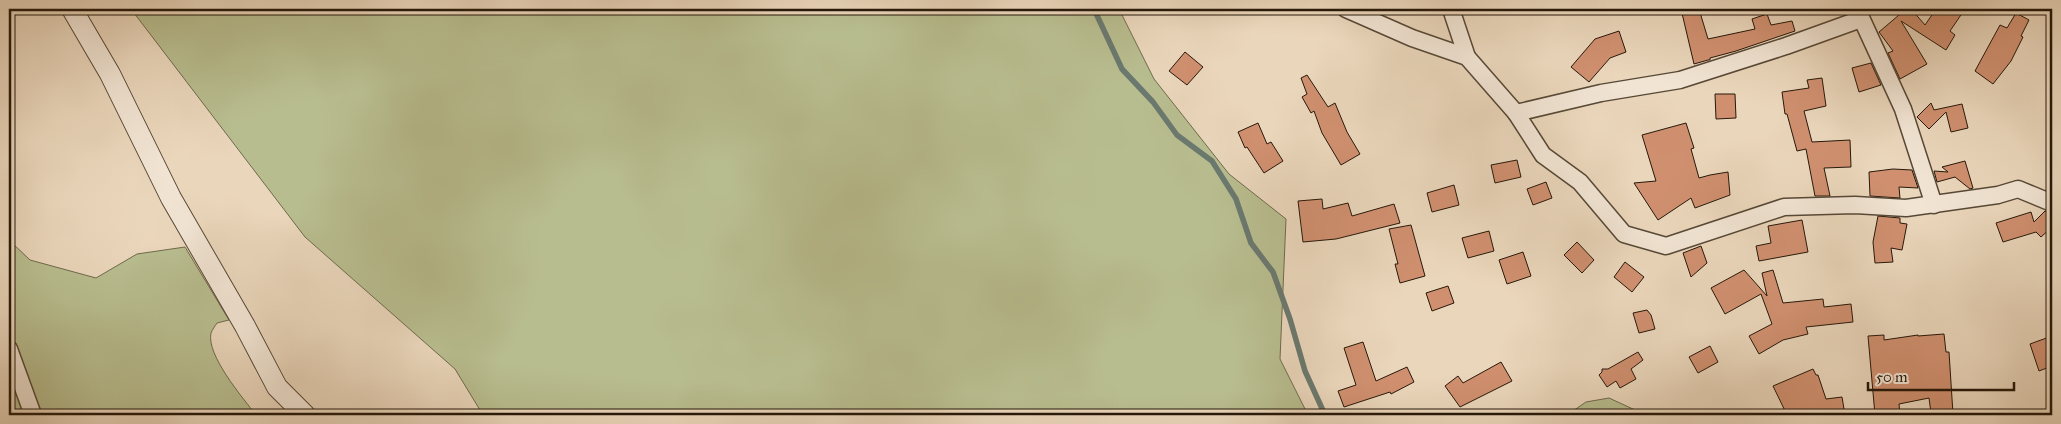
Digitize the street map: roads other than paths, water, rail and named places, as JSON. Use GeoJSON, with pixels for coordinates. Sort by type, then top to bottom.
{"type":"FeatureCollection","features":[{"type":"Feature","properties":{"kind":"street"},"geometry":{"type":"LineString","coordinates":[[72,9],[110,74],[172,198],[277,387],[305,415]]}},
{"type":"Feature","properties":{"kind":"street"},"geometry":{"type":"LineString","coordinates":[[1346,9],[1412,38],[1467,57]]}},
{"type":"Feature","properties":{"kind":"street"},"geometry":{"type":"LineString","coordinates":[[1451,9],[1467,57],[1516,113],[1543,155],[1580,182],[1624,234],[1666,246],[1784,207],[1855,205],[1906,208],[1998,195],[2018,189],[2052,203]]}},
{"type":"Feature","properties":{"kind":"street"},"geometry":{"type":"LineString","coordinates":[[1516,113],[1601,93],[1680,80],[1786,46],[1859,14],[1903,109],[1934,205]]}},
{"type":"Feature","properties":{"kind":"street"},"geometry":{"type":"LineString","coordinates":[[9,349],[33,415]]}},
{"type":"Feature","properties":{"kind":"waterway"},"geometry":{"type":"LineString","coordinates":[[1094,9],[1122,69],[1153,102],[1177,135],[1212,161],[1236,199],[1251,243],[1273,272],[1290,319],[1305,371],[1325,415]]}}]}
